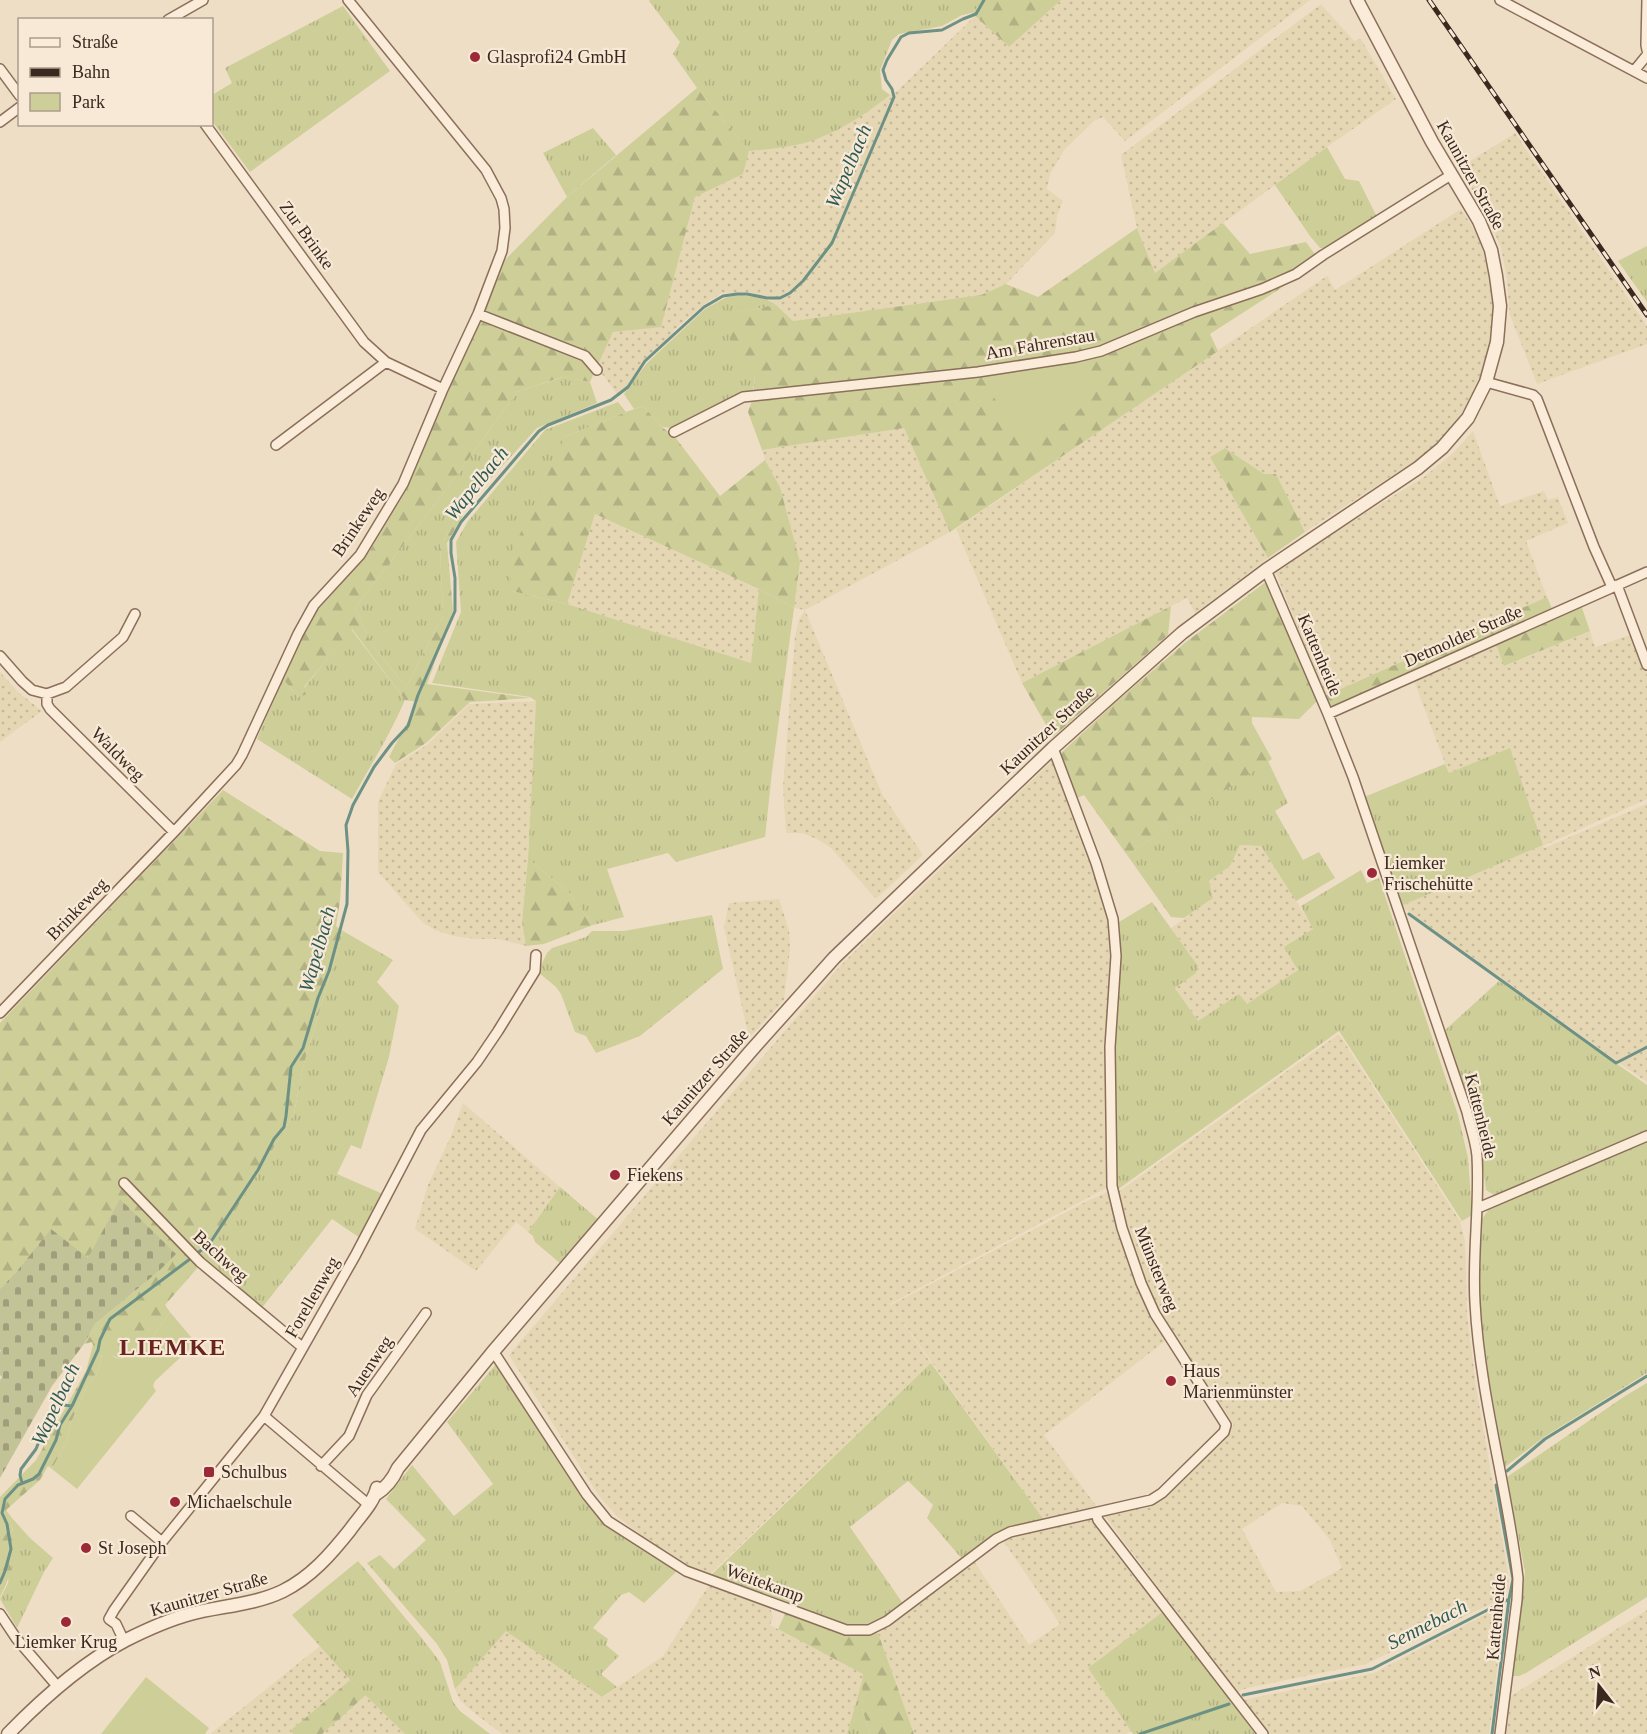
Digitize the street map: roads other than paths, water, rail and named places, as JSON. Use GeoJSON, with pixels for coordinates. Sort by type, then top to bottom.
{"type":"FeatureCollection","features":[{"type":"Feature","properties":{"kind":"street"},"geometry":{"type":"LineString","coordinates":[[172,18],[203,0]]}},
{"type":"Feature","properties":{"kind":"street","name":"Brinkeweg"},"geometry":{"type":"LineString","coordinates":[[0,1013],[174,832],[243,755],[314,604],[360,555],[403,484],[478,314],[502,251],[505,228],[504,209],[501,198],[486,170],[348,0]]}},
{"type":"Feature","properties":{"kind":"street","name":"Kaunitzer Straße"},"geometry":{"type":"LineString","coordinates":[[8,1734],[58,1687],[124,1641],[188,1615],[282,1591],[307,1576],[326,1560],[492,1353],[750,1052],[834,958],[1053,748],[1182,633],[1266,570],[1418,468],[1442,448],[1468,418],[1486,382],[1497,342],[1500,306],[1491,250],[1479,221],[1451,176],[1357,0]]}},
{"type":"Feature","properties":{"kind":"street"},"geometry":{"type":"LineString","coordinates":[[1500,0],[1647,78]]}},
{"type":"Feature","properties":{"kind":"street"},"geometry":{"type":"LineString","coordinates":[[1647,0],[1647,50]]}},
{"type":"Feature","properties":{"kind":"street"},"geometry":{"type":"LineString","coordinates":[[1634,70],[1647,55]]}},
{"type":"Feature","properties":{"kind":"street"},"geometry":{"type":"LineString","coordinates":[[0,69],[18,93]]}},
{"type":"Feature","properties":{"kind":"street"},"geometry":{"type":"LineString","coordinates":[[0,122],[18,108]]}},
{"type":"Feature","properties":{"kind":"street","name":"Zur Brinke"},"geometry":{"type":"LineString","coordinates":[[206,126],[364,342],[386,362],[443,389]]}},
{"type":"Feature","properties":{"kind":"street","name":"Am Fahrenstau"},"geometry":{"type":"LineString","coordinates":[[674,432],[743,396],[978,372],[1101,351],[1194,312],[1262,289],[1296,274],[1451,176]]}},
{"type":"Feature","properties":{"kind":"street"},"geometry":{"type":"LineString","coordinates":[[478,314],[585,356],[597,370]]}},
{"type":"Feature","properties":{"kind":"street"},"geometry":{"type":"LineString","coordinates":[[276,445],[386,362]]}},
{"type":"Feature","properties":{"kind":"street"},"geometry":{"type":"LineString","coordinates":[[1486,382],[1533,395],[1537,399],[1594,547],[1614,586],[1647,665]]}},
{"type":"Feature","properties":{"kind":"street","name":"Kattenheide"},"geometry":{"type":"LineString","coordinates":[[1266,570],[1328,714],[1356,788],[1467,1112],[1477,1154],[1475,1303],[1485,1390],[1518,1578],[1500,1734]]}},
{"type":"Feature","properties":{"kind":"street","name":"Detmolder Straße"},"geometry":{"type":"LineString","coordinates":[[1328,714],[1647,572]]}},
{"type":"Feature","properties":{"kind":"street"},"geometry":{"type":"LineString","coordinates":[[0,656],[33,690],[47,694],[66,687],[123,637],[135,614]]}},
{"type":"Feature","properties":{"kind":"street","name":"Waldweg"},"geometry":{"type":"LineString","coordinates":[[47,694],[47,704],[50,710],[174,832]]}},
{"type":"Feature","properties":{"kind":"street","name":"Münsterweg"},"geometry":{"type":"LineString","coordinates":[[1053,748],[1096,863],[1113,919],[1116,957],[1110,1047],[1112,1186],[1122,1228],[1141,1283],[1155,1314],[1226,1425],[1224,1432],[1152,1500],[1096,1513]]}},
{"type":"Feature","properties":{"kind":"street","name":"Forellenweg"},"geometry":{"type":"LineString","coordinates":[[124,1641],[116,1624],[109,1619],[114,1610],[162,1542],[264,1416],[355,1256],[421,1130],[477,1062],[498,1031],[535,971],[536,955]]}},
{"type":"Feature","properties":{"kind":"street"},"geometry":{"type":"LineString","coordinates":[[1478,1208],[1647,1136]]}},
{"type":"Feature","properties":{"kind":"street","name":"Bachweg"},"geometry":{"type":"LineString","coordinates":[[124,1183],[200,1262],[302,1347]]}},
{"type":"Feature","properties":{"kind":"street","name":"Auenweg"},"geometry":{"type":"LineString","coordinates":[[321,1466],[349,1436],[367,1395],[426,1313]]}},
{"type":"Feature","properties":{"kind":"street","name":"Weitekamp"},"geometry":{"type":"LineString","coordinates":[[492,1353],[497,1357],[586,1495],[608,1521],[686,1571],[846,1630],[869,1630],[887,1621],[996,1539],[1010,1532],[1096,1513]]}},
{"type":"Feature","properties":{"kind":"street"},"geometry":{"type":"LineString","coordinates":[[264,1416],[321,1466],[372,1500]]}},
{"type":"Feature","properties":{"kind":"street"},"geometry":{"type":"LineString","coordinates":[[1096,1513],[1098,1520],[1263,1734]]}},
{"type":"Feature","properties":{"kind":"street"},"geometry":{"type":"LineString","coordinates":[[130,1516],[162,1542]]}},
{"type":"Feature","properties":{"kind":"street"},"geometry":{"type":"LineString","coordinates":[[0,1614],[16,1638],[58,1687]]}},
{"type":"Feature","properties":{"kind":"waterway","name":"Wapelbach"},"geometry":{"type":"LineString","coordinates":[[199,1252],[210,1243],[258,1170],[274,1139],[284,1127],[291,1067],[303,1048],[329,971],[347,904],[346,825],[353,805],[374,767],[408,726],[418,695],[455,611],[455,578],[451,540],[461,522],[539,431],[548,425],[611,400],[628,387],[645,361],[704,307],[723,296],[737,294],[780,298],[790,293],[803,281],[832,243],[894,97],[883,70],[901,37],[909,33],[942,30],[976,14],[984,0]]}},
{"type":"Feature","properties":{"kind":"waterway"},"geometry":{"type":"LineString","coordinates":[[1409,914],[1616,1063],[1647,1047]]}},
{"type":"Feature","properties":{"kind":"waterway","name":"Wapelbach"},"geometry":{"type":"LineString","coordinates":[[0,1583],[11,1549],[7,1524],[2,1513],[5,1499],[18,1485],[39,1474],[56,1440],[60,1425],[72,1406],[98,1350],[110,1319],[190,1259]]}},
{"type":"Feature","properties":{"kind":"waterway","name":"Sennebach"},"geometry":{"type":"LineString","coordinates":[[1507,1471],[1545,1439],[1647,1376]]}},
{"type":"Feature","properties":{"kind":"waterway"},"geometry":{"type":"LineString","coordinates":[[54,1409],[62,1405],[72,1406]]}},
{"type":"Feature","properties":{"kind":"waterway"},"geometry":{"type":"LineString","coordinates":[[22,1483],[21,1469],[36,1449],[49,1417]]}},
{"type":"Feature","properties":{"kind":"waterway","name":"Sennebach"},"geometry":{"type":"LineString","coordinates":[[1243,1695],[1372,1669],[1509,1599],[1513,1579],[1496,1485]]}},
{"type":"Feature","properties":{"kind":"waterway"},"geometry":{"type":"LineString","coordinates":[[1492,1734],[1509,1599]]}},
{"type":"Feature","properties":{"kind":"waterway","name":"Sennebach"},"geometry":{"type":"LineString","coordinates":[[1140,1734],[1229,1704]]}},
{"type":"Feature","properties":{"kind":"railway"},"geometry":{"type":"LineString","coordinates":[[1429,0],[1647,315]]}},
{"type":"Feature","properties":{"kind":"place","name":"Glasprofi24 GmbH"},"geometry":{"type":"Point","coordinates":[475,57]}},
{"type":"Feature","properties":{"kind":"place","name":"Liemker Frischehütte"},"geometry":{"type":"Point","coordinates":[1372,873]}},
{"type":"Feature","properties":{"kind":"place","name":"Fiekens"},"geometry":{"type":"Point","coordinates":[615,1175]}},
{"type":"Feature","properties":{"kind":"place","name":"Haus Marienmünster"},"geometry":{"type":"Point","coordinates":[1171,1381]}},
{"type":"Feature","properties":{"kind":"place","name":"Schulbus"},"geometry":{"type":"Point","coordinates":[209,1472]}},
{"type":"Feature","properties":{"kind":"place","name":"Michaelschule"},"geometry":{"type":"Point","coordinates":[175,1502]}},
{"type":"Feature","properties":{"kind":"place","name":"St Joseph"},"geometry":{"type":"Point","coordinates":[86,1548]}},
{"type":"Feature","properties":{"kind":"place","name":"Liemker Krug"},"geometry":{"type":"Point","coordinates":[66,1622]}},
{"type":"Feature","properties":{"kind":"district","name":"LIEMKE"},"geometry":{"type":"Point","coordinates":[173,1347]}}]}
